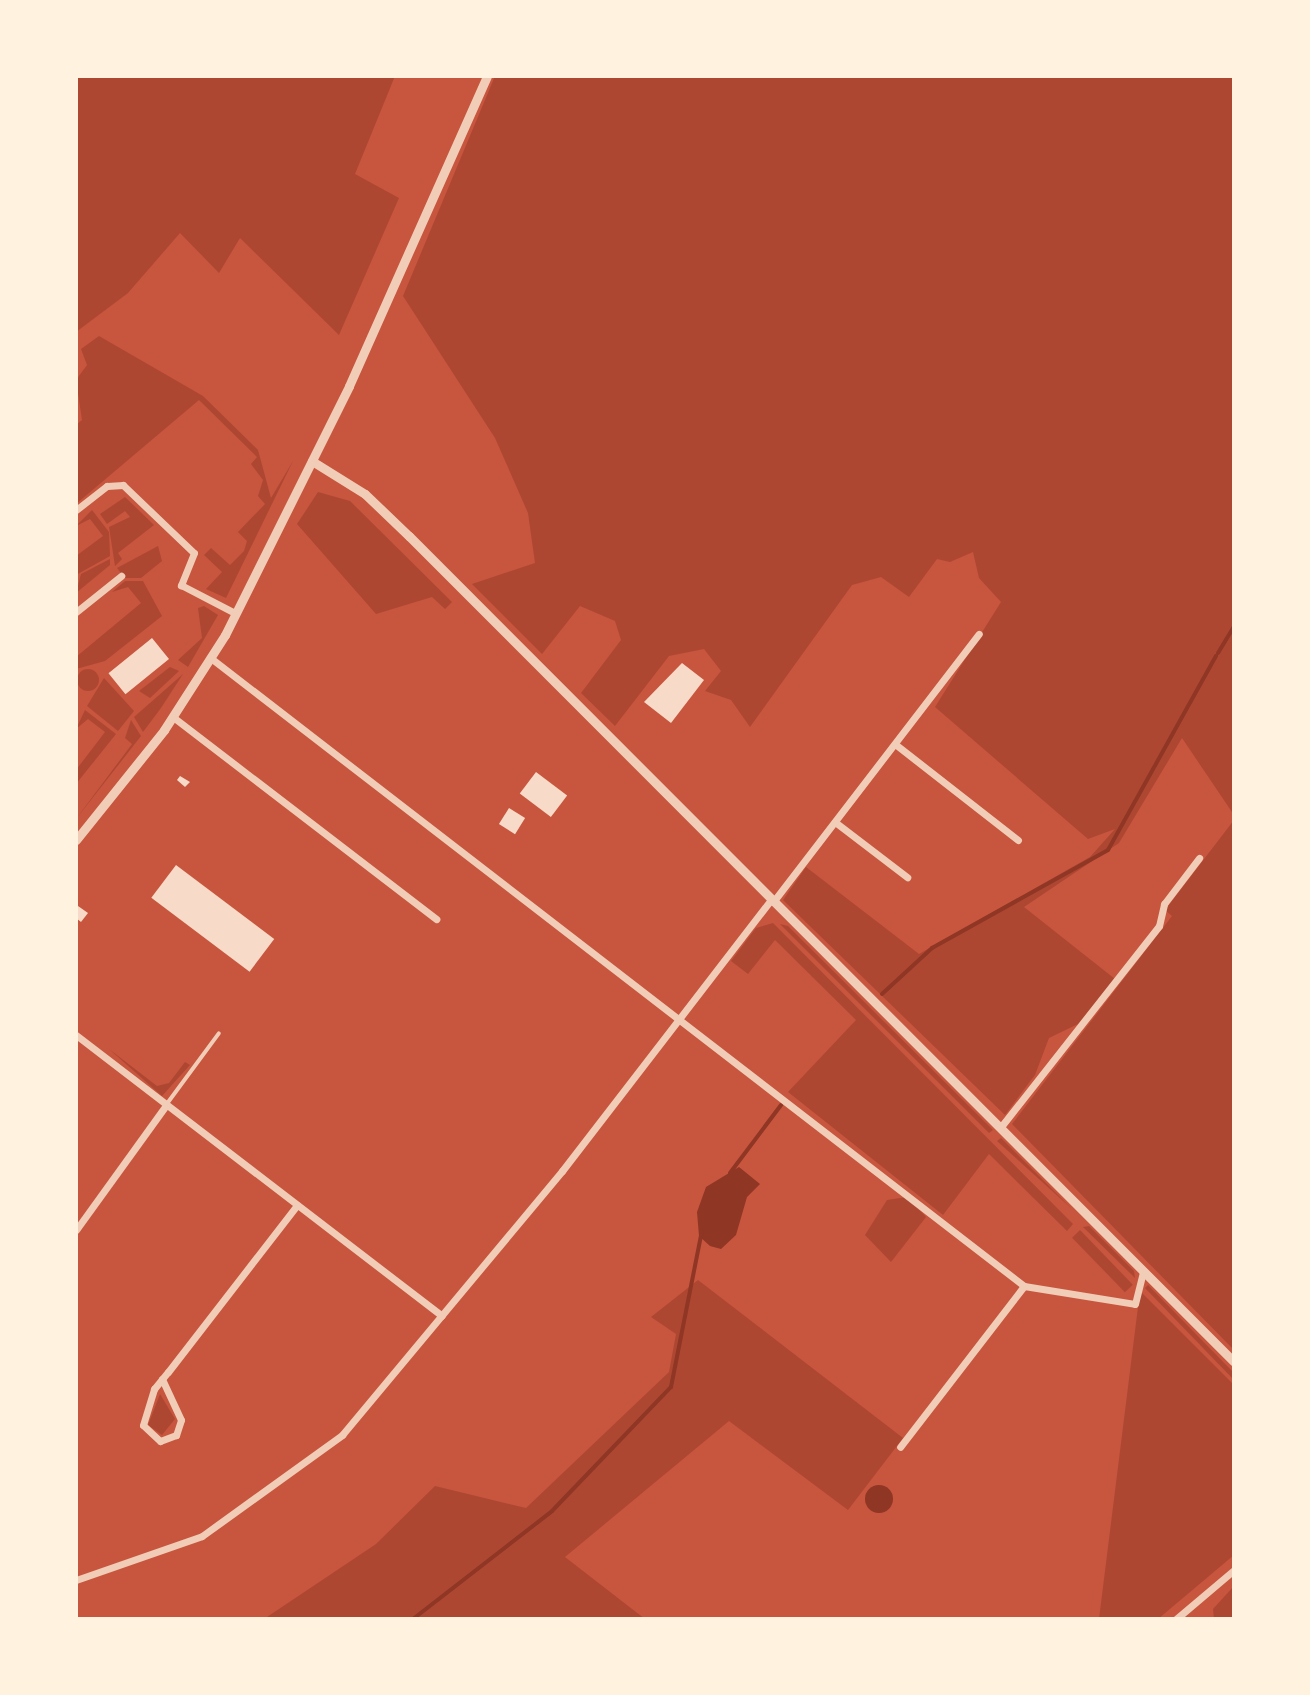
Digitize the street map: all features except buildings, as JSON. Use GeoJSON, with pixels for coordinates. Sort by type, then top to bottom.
{"type":"FeatureCollection","features":[{"type":"Feature","properties":{"kind":"street"},"geometry":{"type":"LineString","coordinates":[[76,840],[173,717],[212,659],[312,461],[487,76]]}},
{"type":"Feature","properties":{"kind":"street"},"geometry":{"type":"LineString","coordinates":[[312,461],[374,501],[1234,1362]]}},
{"type":"Feature","properties":{"kind":"street"},"geometry":{"type":"LineString","coordinates":[[76,510],[107,486],[123,485],[194,553],[181,585],[235,613]]}},
{"type":"Feature","properties":{"kind":"street"},"geometry":{"type":"LineString","coordinates":[[76,612],[121,576]]}},
{"type":"Feature","properties":{"kind":"street"},"geometry":{"type":"LineString","coordinates":[[76,1580],[202,1536],[275,1490],[364,1413],[679,1020],[979,634]]}},
{"type":"Feature","properties":{"kind":"street"},"geometry":{"type":"LineString","coordinates":[[212,659],[1024,1286],[1135,1304],[1143,1271]]}},
{"type":"Feature","properties":{"kind":"street"},"geometry":{"type":"LineString","coordinates":[[173,717],[436,919]]}},
{"type":"Feature","properties":{"kind":"street"},"geometry":{"type":"LineString","coordinates":[[895,744],[1018,840]]}},
{"type":"Feature","properties":{"kind":"street"},"geometry":{"type":"LineString","coordinates":[[835,822],[907,877]]}},
{"type":"Feature","properties":{"kind":"street"},"geometry":{"type":"LineString","coordinates":[[1000,1128],[1159,926],[1164,904],[1199,858]]}},
{"type":"Feature","properties":{"kind":"street"},"geometry":{"type":"LineString","coordinates":[[76,1035],[442,1316]]}},
{"type":"Feature","properties":{"kind":"street"},"geometry":{"type":"LineString","coordinates":[[76,1230],[166,1105]]}},
{"type":"Feature","properties":{"kind":"street"},"geometry":{"type":"LineString","coordinates":[[162,1379],[181,1420],[176,1435],[160,1441],[146,1432],[143,1416],[162,1379],[297,1205]]}},
{"type":"Feature","properties":{"kind":"street"},"geometry":{"type":"LineString","coordinates":[[900,1447],[1024,1286]]}},
{"type":"Feature","properties":{"kind":"street"},"geometry":{"type":"LineString","coordinates":[[1176,1619],[1234,1570]]}},
{"type":"Feature","properties":{"kind":"lane"},"geometry":{"type":"LineString","coordinates":[[166,1105],[219,1033]]}},
{"type":"Feature","properties":{"kind":"shaded area"},"geometry":{"type":"Polygon","coordinates":[[[76,76],[395,76],[355,174],[399,198],[339,335],[240,238],[219,273],[180,233],[128,293],[76,332],[76,76]]]}},
{"type":"Feature","properties":{"kind":"shaded area"},"geometry":{"type":"Polygon","coordinates":[[[495,76],[1234,76],[1234,815],[1182,738],[1119,843],[1024,907],[1115,979],[1078,1024],[1049,1038],[1035,1075],[1005,1115],[783,900],[806,867],[919,954],[1090,857],[1115,829],[1088,839],[935,707],[1001,602],[979,578],[973,552],[950,562],[937,559],[909,597],[881,577],[852,585],[750,727],[731,700],[705,691],[721,671],[704,649],[669,656],[615,726],[581,693],[621,640],[615,621],[580,606],[542,654],[472,584],[535,563],[528,513],[495,438],[403,296],[495,76]]]}},
{"type":"Feature","properties":{"kind":"shaded area"},"geometry":{"type":"Polygon","coordinates":[[[99,336],[203,396],[258,450],[271,498],[293,461],[226,598],[206,589],[222,572],[204,555],[211,548],[230,565],[244,551],[247,541],[238,532],[265,504],[258,496],[263,480],[251,464],[257,457],[199,400],[76,504],[76,425],[82,420],[76,380],[87,365],[81,349],[99,336]]]}},
{"type":"Feature","properties":{"kind":"shaded area"},"geometry":{"type":"Polygon","coordinates":[[[318,492],[350,501],[452,602],[445,609],[432,597],[376,614],[297,524],[318,492]]]}},
{"type":"Feature","properties":{"kind":"shaded area"},"geometry":{"type":"Polygon","coordinates":[[[125,497],[154,525],[118,553],[122,559],[115,566],[109,527],[130,517],[125,511],[107,524],[100,514],[125,497]]]}},
{"type":"Feature","properties":{"kind":"shaded area"},"geometry":{"type":"Polygon","coordinates":[[[92,510],[109,532],[110,556],[76,575],[76,556],[103,536],[90,519],[76,526],[92,510]]]}},
{"type":"Feature","properties":{"kind":"shaded area"},"geometry":{"type":"Polygon","coordinates":[[[158,546],[162,561],[141,578],[125,578],[117,568],[158,546]]]}},
{"type":"Feature","properties":{"kind":"shaded area"},"geometry":{"type":"Polygon","coordinates":[[[110,559],[110,565],[76,593],[81,574],[110,559]]]}},
{"type":"Feature","properties":{"kind":"shaded area"},"geometry":{"type":"Polygon","coordinates":[[[125,581],[143,581],[162,616],[105,661],[76,669],[76,657],[141,603],[128,587],[112,592],[125,581]]]}},
{"type":"Feature","properties":{"kind":"shaded area"},"geometry":{"type":"Polygon","coordinates":[[[204,606],[218,615],[188,667],[178,660],[202,638],[198,608],[204,606]]]}},
{"type":"Feature","properties":{"kind":"shaded area"},"geometry":{"type":"Polygon","coordinates":[[[170,667],[179,671],[150,698],[139,691],[170,667]]]}},
{"type":"Feature","properties":{"kind":"shaded area"},"geometry":{"type":"Polygon","coordinates":[[[88,669],[96,672],[99,680],[96,688],[88,691],[80,688],[77,680],[80,672],[88,669]]]}},
{"type":"Feature","properties":{"kind":"shaded area"},"geometry":{"type":"Polygon","coordinates":[[[183,674],[161,708],[143,732],[134,717],[183,674]]]}},
{"type":"Feature","properties":{"kind":"shaded area"},"geometry":{"type":"Polygon","coordinates":[[[104,678],[134,711],[118,731],[87,706],[104,678]]]}},
{"type":"Feature","properties":{"kind":"shaded area"},"geometry":{"type":"Polygon","coordinates":[[[85,710],[116,734],[76,784],[76,770],[105,732],[88,719],[76,729],[85,710]]]}},
{"type":"Feature","properties":{"kind":"shaded area"},"geometry":{"type":"Polygon","coordinates":[[[131,720],[141,736],[76,819],[132,744],[125,738],[131,720]]]}},
{"type":"Feature","properties":{"kind":"shaded area"},"geometry":{"type":"Polygon","coordinates":[[[1234,820],[1234,1350],[1012,1124],[1172,916],[1165,910],[1234,820]]]}},
{"type":"Feature","properties":{"kind":"shaded area"},"geometry":{"type":"Polygon","coordinates":[[[773,923],[1073,1224],[1067,1231],[989,1154],[943,1215],[788,1092],[856,1020],[775,940],[748,974],[731,961],[756,928],[773,923]]]}},
{"type":"Feature","properties":{"kind":"shaded area"},"geometry":{"type":"Polygon","coordinates":[[[780,924],[788,926],[993,1130],[989,1133],[780,924]]]}},
{"type":"Feature","properties":{"kind":"shaded area"},"geometry":{"type":"Polygon","coordinates":[[[109,1049],[157,1086],[169,1083],[185,1062],[190,1065],[162,1096],[109,1049]]]}},
{"type":"Feature","properties":{"kind":"shaded area"},"geometry":{"type":"Polygon","coordinates":[[[1001,1138],[1071,1208],[997,1141],[1001,1138]]]}},
{"type":"Feature","properties":{"kind":"shaded area"},"geometry":{"type":"Polygon","coordinates":[[[739,1167],[760,1184],[747,1197],[736,1235],[721,1249],[710,1246],[699,1236],[697,1212],[706,1187],[739,1167]]]}},
{"type":"Feature","properties":{"kind":"shaded area"},"geometry":{"type":"Polygon","coordinates":[[[907,1197],[926,1217],[891,1262],[865,1235],[887,1200],[907,1197]]]}},
{"type":"Feature","properties":{"kind":"shaded area"},"geometry":{"type":"Polygon","coordinates":[[[1089,1226],[1134,1271],[1135,1278],[1083,1227],[1089,1226]]]}},
{"type":"Feature","properties":{"kind":"shaded area"},"geometry":{"type":"Polygon","coordinates":[[[1080,1230],[1133,1285],[1125,1292],[1072,1238],[1080,1230]]]}},
{"type":"Feature","properties":{"kind":"shaded area"},"geometry":{"type":"Polygon","coordinates":[[[698,1280],[903,1438],[848,1510],[729,1421],[565,1557],[645,1619],[264,1619],[376,1544],[435,1486],[526,1508],[669,1372],[676,1334],[651,1317],[698,1280]]]}},
{"type":"Feature","properties":{"kind":"shaded area"},"geometry":{"type":"Polygon","coordinates":[[[1148,1285],[1234,1373],[1234,1380],[1145,1288],[1148,1285]]]}},
{"type":"Feature","properties":{"kind":"shaded area"},"geometry":{"type":"Polygon","coordinates":[[[1140,1291],[1234,1385],[1234,1555],[1158,1619],[1099,1619],[1140,1291]]]}},
{"type":"Feature","properties":{"kind":"shaded area"},"geometry":{"type":"Polygon","coordinates":[[[160,1394],[175,1419],[162,1435],[148,1425],[160,1394]]]}},
{"type":"Feature","properties":{"kind":"shaded area"},"geometry":{"type":"Polygon","coordinates":[[[879,1485],[889,1489],[893,1499],[889,1509],[879,1513],[869,1509],[865,1499],[869,1489],[879,1485]]]}},
{"type":"Feature","properties":{"kind":"shaded area"},"geometry":{"type":"Polygon","coordinates":[[[1234,1586],[1234,1619],[1214,1619],[1213,1609],[1234,1586]]]}},
{"type":"Feature","properties":{"kind":"waterway"},"geometry":{"type":"LineString","coordinates":[[1218,653],[1234,626]]}},
{"type":"Feature","properties":{"kind":"waterway"},"geometry":{"type":"LineString","coordinates":[[882,994],[932,948],[1108,850],[1216,656]]}},
{"type":"Feature","properties":{"kind":"waterway"},"geometry":{"type":"LineString","coordinates":[[730,1173],[781,1105]]}},
{"type":"Feature","properties":{"kind":"waterway"},"geometry":{"type":"LineString","coordinates":[[413,1619],[552,1511],[671,1387],[702,1231]]}}]}
